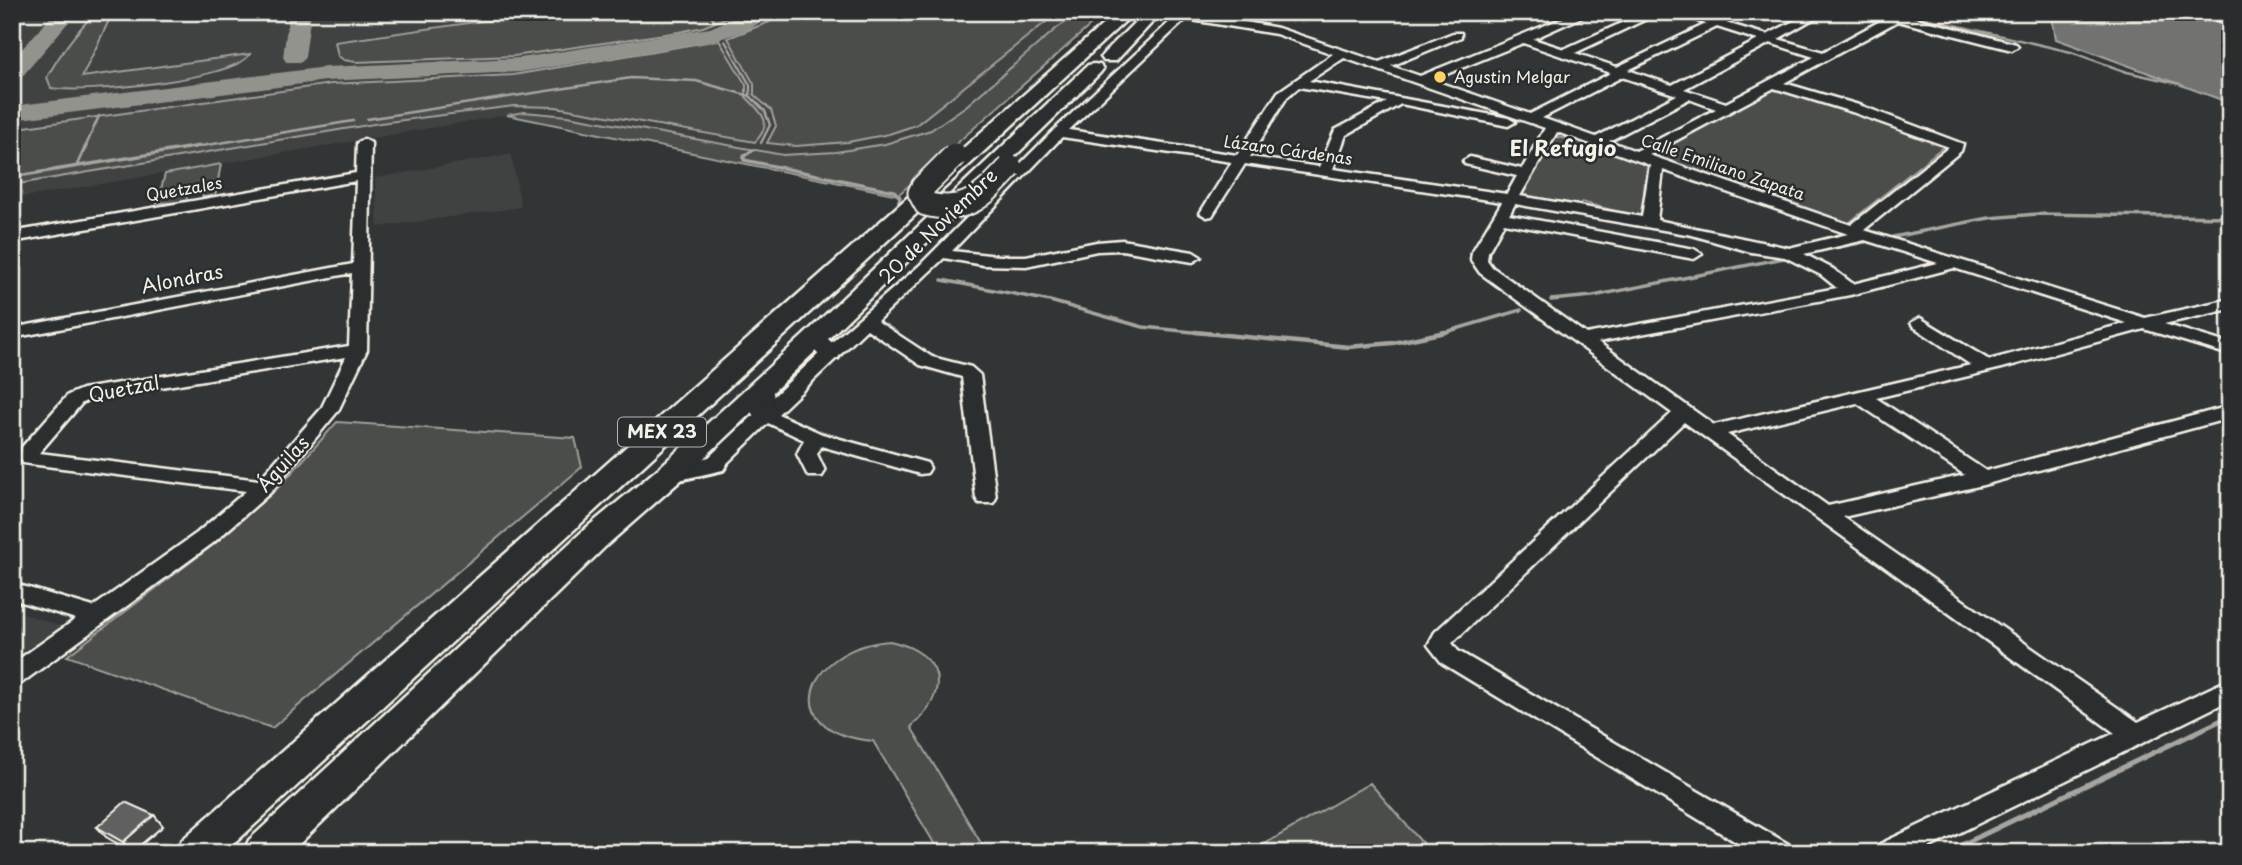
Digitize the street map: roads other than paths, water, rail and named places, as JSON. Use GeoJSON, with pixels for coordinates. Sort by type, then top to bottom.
{"type":"FeatureCollection","features":[{"type":"Feature","properties":{"kind":"highway"},"geometry":{"type":"LineString","coordinates":[[1116,12],[955,155],[923,187],[921,200],[926,204],[954,209],[974,203],[1078,100],[1102,63],[1154,42]]}},
{"type":"Feature","properties":{"kind":"highway","name":"MEX 23"},"geometry":{"type":"LineString","coordinates":[[196,853],[1128,12]]}},
{"type":"Feature","properties":{"kind":"highway","name":"MEX 23"},"geometry":{"type":"LineString","coordinates":[[262,853],[597,536],[670,474],[763,402],[822,346],[886,267],[1154,12]]}},
{"type":"Feature","properties":{"kind":"highway"},"geometry":{"type":"LineString","coordinates":[[2208,12],[2230,19]]}},
{"type":"Feature","properties":{"kind":"highway"},"geometry":{"type":"LineString","coordinates":[[886,267],[990,203]]}},
{"type":"Feature","properties":{"kind":"main road"},"geometry":{"type":"LineString","coordinates":[[670,474],[714,464]]}},
{"type":"Feature","properties":{"kind":"street","name":"Calle Emiliano Zapata"},"geometry":{"type":"LineString","coordinates":[[1163,12],[1265,28],[1860,233],[2149,322],[2230,350]]}},
{"type":"Feature","properties":{"kind":"street"},"geometry":{"type":"LineString","coordinates":[[1377,96],[1588,12]]}},
{"type":"Feature","properties":{"kind":"street"},"geometry":{"type":"LineString","coordinates":[[1564,53],[1656,12]]}},
{"type":"Feature","properties":{"kind":"street"},"geometry":{"type":"LineString","coordinates":[[1676,12],[1824,57]]}},
{"type":"Feature","properties":{"kind":"street"},"geometry":{"type":"LineString","coordinates":[[1530,119],[1619,71],[1740,12]]}},
{"type":"Feature","properties":{"kind":"street"},"geometry":{"type":"LineString","coordinates":[[1672,90],[1820,12]]}},
{"type":"Feature","properties":{"kind":"street","name":"20 de Noviembre"},"geometry":{"type":"LineString","coordinates":[[822,346],[866,321],[941,253],[1059,133],[1186,14]]}},
{"type":"Feature","properties":{"kind":"street"},"geometry":{"type":"LineString","coordinates":[[1637,156],[1902,15],[2012,46]]}},
{"type":"Feature","properties":{"kind":"street"},"geometry":{"type":"LineString","coordinates":[[1378,66],[1457,35]]}},
{"type":"Feature","properties":{"kind":"street"},"geometry":{"type":"LineString","coordinates":[[1523,38],[1727,108]]}},
{"type":"Feature","properties":{"kind":"street"},"geometry":{"type":"LineString","coordinates":[[1207,213],[1272,107],[1289,88],[1342,54]]}},
{"type":"Feature","properties":{"kind":"street"},"geometry":{"type":"LineString","coordinates":[[1299,83],[1552,129],[1480,252],[1481,264],[1580,340],[2135,733]]}},
{"type":"Feature","properties":{"kind":"street"},"geometry":{"type":"LineString","coordinates":[[1772,83],[1956,144],[1956,148],[1860,233],[1789,253]]}},
{"type":"Feature","properties":{"kind":"street"},"geometry":{"type":"LineString","coordinates":[[1478,101],[1500,90]]}},
{"type":"Feature","properties":{"kind":"street"},"geometry":{"type":"LineString","coordinates":[[1597,142],[1688,95]]}},
{"type":"Feature","properties":{"kind":"street"},"geometry":{"type":"LineString","coordinates":[[1324,173],[1340,133],[1399,100]]}},
{"type":"Feature","properties":{"kind":"street","name":"Lázaro Cárdenas"},"geometry":{"type":"LineString","coordinates":[[1059,133],[1609,215],[1789,253]]}},
{"type":"Feature","properties":{"kind":"street","name":"Águilas"},"geometry":{"type":"LineString","coordinates":[[12,677],[205,538],[264,487],[329,411],[358,350],[364,143]]}},
{"type":"Feature","properties":{"kind":"street"},"geometry":{"type":"LineString","coordinates":[[1470,161],[1526,174]]}},
{"type":"Feature","properties":{"kind":"street"},"geometry":{"type":"LineString","coordinates":[[1649,222],[1657,163]]}},
{"type":"Feature","properties":{"kind":"street","name":"Quetzales"},"geometry":{"type":"LineString","coordinates":[[12,237],[362,176]]}},
{"type":"Feature","properties":{"kind":"street"},"geometry":{"type":"LineString","coordinates":[[1601,236],[1609,215]]}},
{"type":"Feature","properties":{"kind":"street"},"geometry":{"type":"LineString","coordinates":[[1500,218],[1694,254]]}},
{"type":"Feature","properties":{"kind":"street"},"geometry":{"type":"LineString","coordinates":[[941,253],[967,259],[1013,261],[1054,257],[1085,247],[1115,244],[1193,257]]}},
{"type":"Feature","properties":{"kind":"street"},"geometry":{"type":"LineString","coordinates":[[1789,253],[1827,272],[1850,290]]}},
{"type":"Feature","properties":{"kind":"street"},"geometry":{"type":"LineString","coordinates":[[1580,340],[1850,290],[1956,262]]}},
{"type":"Feature","properties":{"kind":"street","name":"Alondras"},"geometry":{"type":"LineString","coordinates":[[12,333],[360,267]]}},
{"type":"Feature","properties":{"kind":"street"},"geometry":{"type":"LineString","coordinates":[[1710,432],[2230,304]]}},
{"type":"Feature","properties":{"kind":"street"},"geometry":{"type":"LineString","coordinates":[[866,321],[926,361],[971,375],[986,498]]}},
{"type":"Feature","properties":{"kind":"street"},"geometry":{"type":"LineString","coordinates":[[1920,323],[1986,366]]}},
{"type":"Feature","properties":{"kind":"street","name":"Quetzal"},"geometry":{"type":"LineString","coordinates":[[264,487],[30,458],[29,451],[75,399],[89,393],[358,350]]}},
{"type":"Feature","properties":{"kind":"street"},"geometry":{"type":"LineString","coordinates":[[1858,396],[1983,478]]}},
{"type":"Feature","properties":{"kind":"street"},"geometry":{"type":"LineString","coordinates":[[714,464],[763,402],[815,438],[920,468]]}},
{"type":"Feature","properties":{"kind":"street"},"geometry":{"type":"LineString","coordinates":[[1683,412],[1443,638],[1440,645],[1450,657],[1778,853]]}},
{"type":"Feature","properties":{"kind":"street"},"geometry":{"type":"LineString","coordinates":[[1824,514],[1983,478],[2230,412]]}},
{"type":"Feature","properties":{"kind":"street"},"geometry":{"type":"LineString","coordinates":[[815,438],[807,454],[815,471]]}},
{"type":"Feature","properties":{"kind":"street"},"geometry":{"type":"LineString","coordinates":[[12,591],[97,617]]}},
{"type":"Feature","properties":{"kind":"street"},"geometry":{"type":"LineString","coordinates":[[1890,853],[2230,689]]}},
{"type":"Feature","properties":{"kind":"waterway"},"geometry":{"type":"LineString","coordinates":[[710,12],[714,21]]}},
{"type":"Feature","properties":{"kind":"waterway"},"geometry":{"type":"LineString","coordinates":[[1920,17],[2071,52],[2127,72],[2180,84]]}},
{"type":"Feature","properties":{"kind":"waterway"},"geometry":{"type":"LineString","coordinates":[[725,41],[750,85],[750,96]]}},
{"type":"Feature","properties":{"kind":"waterway"},"geometry":{"type":"LineString","coordinates":[[367,119],[631,78],[696,81],[750,96]]}},
{"type":"Feature","properties":{"kind":"waterway"},"geometry":{"type":"LineString","coordinates":[[750,96],[765,111],[770,125],[761,143]]}},
{"type":"Feature","properties":{"kind":"waterway"},"geometry":{"type":"LineString","coordinates":[[85,148],[99,116]]}},
{"type":"Feature","properties":{"kind":"waterway"},"geometry":{"type":"LineString","coordinates":[[189,148],[353,121]]}},
{"type":"Feature","properties":{"kind":"waterway"},"geometry":{"type":"LineString","coordinates":[[77,166],[86,146]]}},
{"type":"Feature","properties":{"kind":"waterway"},"geometry":{"type":"LineString","coordinates":[[12,177],[200,146]]}},
{"type":"Feature","properties":{"kind":"waterway"},"geometry":{"type":"LineString","coordinates":[[753,150],[744,156],[744,160],[894,191],[900,197],[898,205],[846,252]]}},
{"type":"Feature","properties":{"kind":"waterway"},"geometry":{"type":"LineString","coordinates":[[1893,237],[1989,218],[2037,214],[2230,217]]}},
{"type":"Feature","properties":{"kind":"waterway"},"geometry":{"type":"LineString","coordinates":[[1814,252],[1865,242]]}},
{"type":"Feature","properties":{"kind":"waterway"},"geometry":{"type":"LineString","coordinates":[[1551,300],[1593,296],[1784,258]]}},
{"type":"Feature","properties":{"kind":"waterway"},"geometry":{"type":"LineString","coordinates":[[942,280],[1050,301],[1143,327],[1213,334]]}},
{"type":"Feature","properties":{"kind":"waterway"},"geometry":{"type":"LineString","coordinates":[[1439,334],[1521,310]]}},
{"type":"Feature","properties":{"kind":"waterway"},"geometry":{"type":"LineString","coordinates":[[1195,332],[1349,347],[1393,343],[1445,332]]}},
{"type":"Feature","properties":{"kind":"waterway"},"geometry":{"type":"LineString","coordinates":[[1945,853],[2230,716]]}},
{"type":"Feature","properties":{"kind":"place","name":"Agustin Melgar"},"geometry":{"type":"Point","coordinates":[1440,77]}},
{"type":"Feature","properties":{"kind":"district","name":"El Refugio"},"geometry":{"type":"Point","coordinates":[1563,149]}}]}
